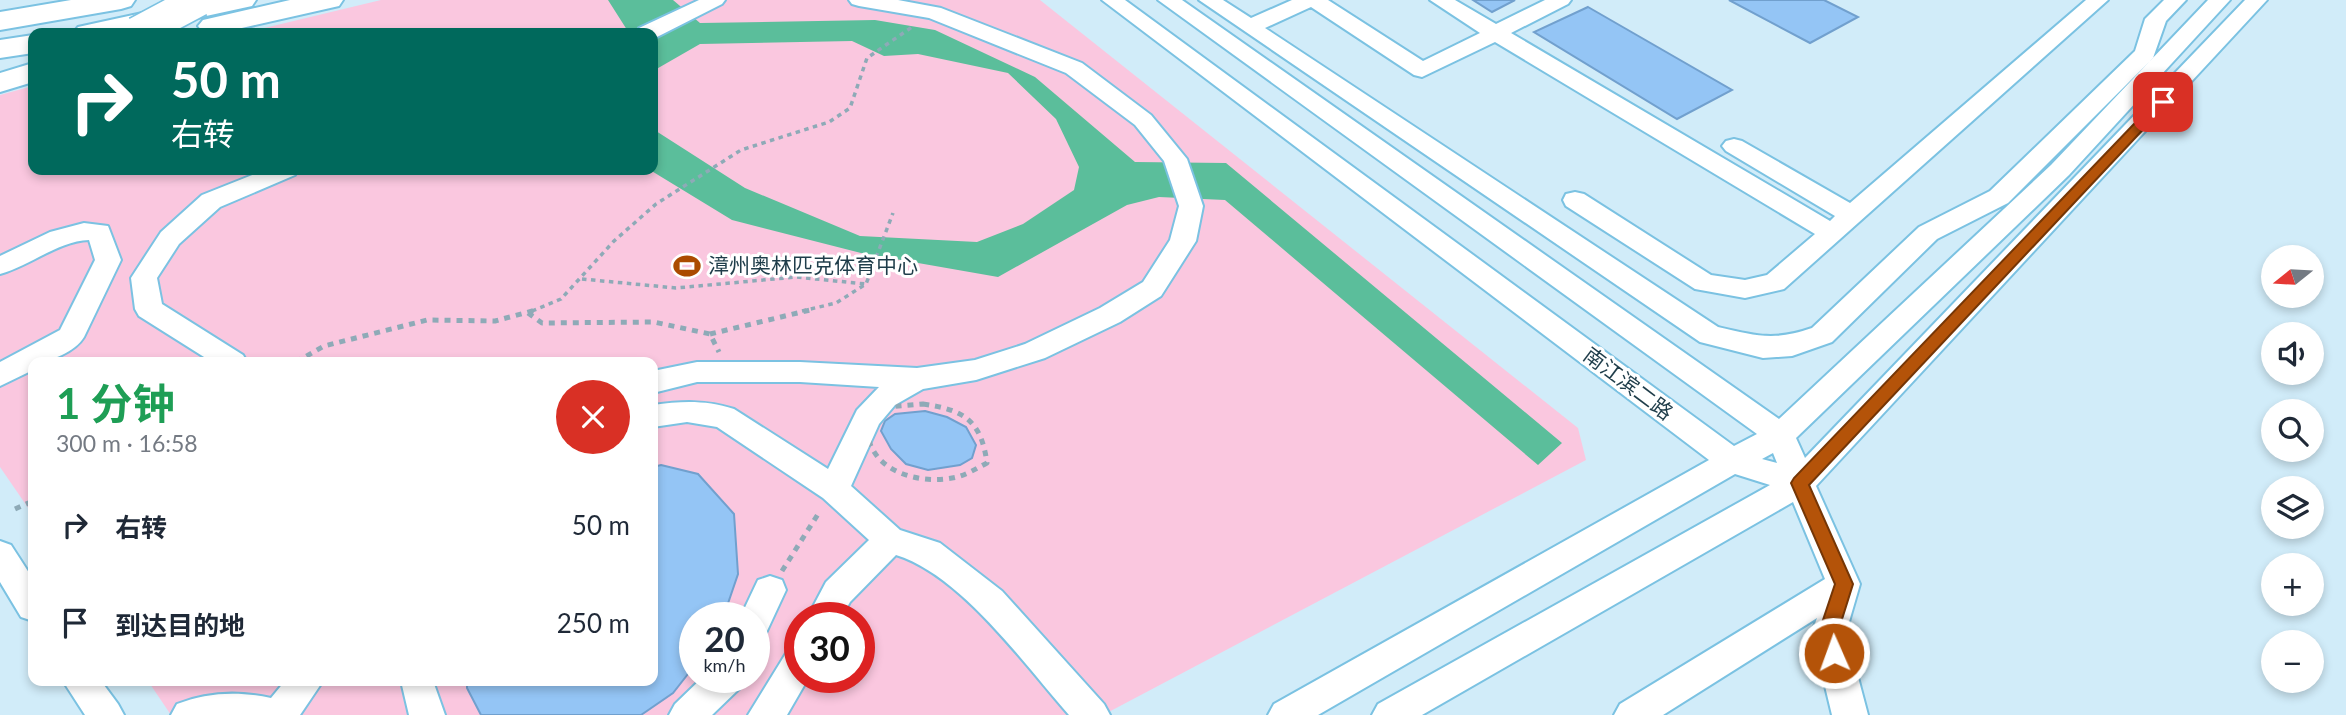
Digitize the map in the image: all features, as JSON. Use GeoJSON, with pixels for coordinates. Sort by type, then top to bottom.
{"type":"FeatureCollection","features":[{"type":"Feature","properties":{"kind":"highway"},"geometry":{"type":"LineString","coordinates":[[0,3],[16,0]]}},
{"type":"Feature","properties":{"kind":"highway"},"geometry":{"type":"LineString","coordinates":[[0,21],[121,0]]}},
{"type":"Feature","properties":{"kind":"highway"},"geometry":{"type":"LineString","coordinates":[[146,28],[199,0]]}},
{"type":"Feature","properties":{"kind":"highway"},"geometry":{"type":"LineString","coordinates":[[111,28],[242,0]]}},
{"type":"Feature","properties":{"kind":"highway"},"geometry":{"type":"LineString","coordinates":[[202,28],[309,7],[329,0]]}},
{"type":"Feature","properties":{"kind":"highway"},"geometry":{"type":"LineString","coordinates":[[0,50],[28,45]]}},
{"type":"Feature","properties":{"kind":"highway"},"geometry":{"type":"LineString","coordinates":[[0,66],[28,61]]}},
{"type":"Feature","properties":{"kind":"highway"},"geometry":{"type":"LineString","coordinates":[[0,82],[28,74]]}},
{"type":"Feature","properties":{"kind":"street"},"geometry":{"type":"LineString","coordinates":[[657,28],[715,0]]}},
{"type":"Feature","properties":{"kind":"street"},"geometry":{"type":"LineString","coordinates":[[658,381],[698,372],[800,372],[917,379],[976,370],[1035,351],[1110,315],[1152,289],[1183,241],[1191,206],[1175,159],[1143,120],[1074,68],[934,12],[859,0]]}},
{"type":"Feature","properties":{"kind":"street","name":"南江滨二路"},"geometry":{"type":"LineString","coordinates":[[1112,0],[1732,461],[1800,483]]}},
{"type":"Feature","properties":{"kind":"street"},"geometry":{"type":"LineString","coordinates":[[1168,0],[1780,435],[1844,584],[1829,632],[1850,715]]}},
{"type":"Feature","properties":{"kind":"street"},"geometry":{"type":"LineString","coordinates":[[1209,0],[1710,335],[1763,348],[1792,346],[1822,335],[1928,233],[1999,197],[2145,53],[2156,19],[2176,0]]}},
{"type":"Feature","properties":{"kind":"street"},"geometry":{"type":"LineString","coordinates":[[1249,27],[1311,0],[1422,70],[1561,0]]}},
{"type":"Feature","properties":{"kind":"street"},"geometry":{"type":"LineString","coordinates":[[1440,0],[1832,233]]}},
{"type":"Feature","properties":{"kind":"street"},"geometry":{"type":"LineString","coordinates":[[1286,715],[1780,435],[2060,170],[2220,0]]}},
{"type":"Feature","properties":{"kind":"street"},"geometry":{"type":"LineString","coordinates":[[1390,715],[1800,483],[2257,0]]}},
{"type":"Feature","properties":{"kind":"street"},"geometry":{"type":"LineString","coordinates":[[1575,200],[1704,283],[1745,289],[1775,284],[2085,3]]}},
{"type":"Feature","properties":{"kind":"street"},"geometry":{"type":"LineString","coordinates":[[1734,146],[1852,215]]}},
{"type":"Feature","properties":{"kind":"street"},"geometry":{"type":"LineString","coordinates":[[225,357],[149,309],[145,278],[170,238],[211,201],[274,175]]}},
{"type":"Feature","properties":{"kind":"street"},"geometry":{"type":"LineString","coordinates":[[0,265],[15,261],[58,236],[83,230],[99,232],[108,260],[70,337],[33,357]]}},
{"type":"Feature","properties":{"kind":"street"},"geometry":{"type":"LineString","coordinates":[[0,375],[28,360]]}},
{"type":"Feature","properties":{"kind":"street"},"geometry":{"type":"LineString","coordinates":[[834,489],[867,418],[886,397],[917,379]]}},
{"type":"Feature","properties":{"kind":"street"},"geometry":{"type":"LineString","coordinates":[[658,415],[687,411],[724,417],[834,489],[890,540],[929,552],[990,601],[1092,715]]}},
{"type":"Feature","properties":{"kind":"street"},"geometry":{"type":"LineString","coordinates":[[833,602],[838,592],[890,540]]}},
{"type":"Feature","properties":{"kind":"street"},"geometry":{"type":"LineString","coordinates":[[0,554],[28,599]]}},
{"type":"Feature","properties":{"kind":"street"},"geometry":{"type":"LineString","coordinates":[[1632,715],[1844,584]]}},
{"type":"Feature","properties":{"kind":"street"},"geometry":{"type":"LineString","coordinates":[[764,602],[770,590]]}},
{"type":"Feature","properties":{"kind":"street"},"geometry":{"type":"LineString","coordinates":[[84,686],[106,715]]}},
{"type":"Feature","properties":{"kind":"street"},"geometry":{"type":"LineString","coordinates":[[189,715],[242,708],[276,715],[302,686]]}},
{"type":"Feature","properties":{"kind":"street"},"geometry":{"type":"LineString","coordinates":[[766,715],[784,688]]}},
{"type":"Feature","properties":{"kind":"street"},"geometry":{"type":"LineString","coordinates":[[687,715],[711,693]]}},
{"type":"Feature","properties":{"kind":"path"},"geometry":{"type":"LineString","coordinates":[[305,357],[324,346],[427,320],[495,321],[528,313],[561,299],[614,241],[656,204],[741,150],[828,122],[850,108],[867,58],[934,12]]}},
{"type":"Feature","properties":{"kind":"path"},"geometry":{"type":"LineString","coordinates":[[528,313],[542,323],[654,322],[710,334],[836,303],[866,284],[869,270],[893,213]]}},
{"type":"Feature","properties":{"kind":"path"},"geometry":{"type":"LineString","coordinates":[[581,278],[676,288],[796,277],[866,284]]}},
{"type":"Feature","properties":{"kind":"path"},"geometry":{"type":"LineString","coordinates":[[710,334],[730,372]]}},
{"type":"Feature","properties":{"kind":"path"},"geometry":{"type":"LineString","coordinates":[[923,404],[953,408],[972,422],[986,441],[987,463],[960,476],[941,479],[932,480],[901,474],[879,460],[865,436],[867,418],[888,407],[923,404]]}},
{"type":"Feature","properties":{"kind":"path"},"geometry":{"type":"LineString","coordinates":[[770,590],[834,489]]}},
{"type":"Feature","properties":{"kind":"path"},"geometry":{"type":"LineString","coordinates":[[15,509],[28,503]]}},
{"type":"Feature","properties":{"kind":"shaded area","name":"漳州奥林匹克体育中心"},"geometry":{"type":"Polygon","coordinates":[[[381,0],[1040,0],[1578,428],[1586,460],[1103,715],[171,715],[151,686],[658,686],[658,357],[28,357],[28,508],[0,467],[0,95],[28,87],[28,175],[658,175],[658,28],[265,28],[381,0]]]}},
{"type":"Feature","properties":{"kind":"shaded area"},"geometry":{"type":"Polygon","coordinates":[[[608,0],[673,0],[700,23],[875,20],[935,30],[1035,77],[1135,162],[1226,163],[1562,443],[1538,465],[1225,200],[1159,197],[1127,205],[998,277],[861,253],[732,220],[658,175],[658,132],[745,188],[860,236],[977,242],[1023,224],[1074,190],[1079,167],[1056,119],[1008,73],[918,54],[884,56],[852,41],[700,44],[658,68],[658,28],[626,28],[608,0]]]}},
{"type":"Feature","properties":{"kind":"building"},"geometry":{"type":"Polygon","coordinates":[[[1473,0],[1515,0],[1492,12],[1473,0]]]}},
{"type":"Feature","properties":{"kind":"building"},"geometry":{"type":"Polygon","coordinates":[[[1729,0],[1824,0],[1858,17],[1810,43],[1729,0]]]}},
{"type":"Feature","properties":{"kind":"building"},"geometry":{"type":"Polygon","coordinates":[[[1588,7],[1732,90],[1677,119],[1534,32],[1588,7]]]}},
{"type":"Feature","properties":{"kind":"building"},"geometry":{"type":"Polygon","coordinates":[[[925,411],[947,417],[966,427],[976,445],[972,458],[960,465],[928,470],[906,464],[891,449],[881,431],[885,421],[895,414],[925,411]]]}},
{"type":"Feature","properties":{"kind":"building"},"geometry":{"type":"Polygon","coordinates":[[[661,465],[698,474],[734,514],[738,574],[728,602],[679,602],[679,685],[673,693],[641,715],[481,715],[467,688],[658,686],[658,466],[661,465]]]}},
{"type":"Feature","properties":{"kind":"place","name":"漳州奥林匹克体育中心"},"geometry":{"type":"Point","coordinates":[687,266]}},
{"type":"Feature","properties":{"kind":"route"},"geometry":{"type":"LineString","coordinates":[[1834,653],[1829,632],[1844,584],[1800,483],[2163,102]]}}]}
